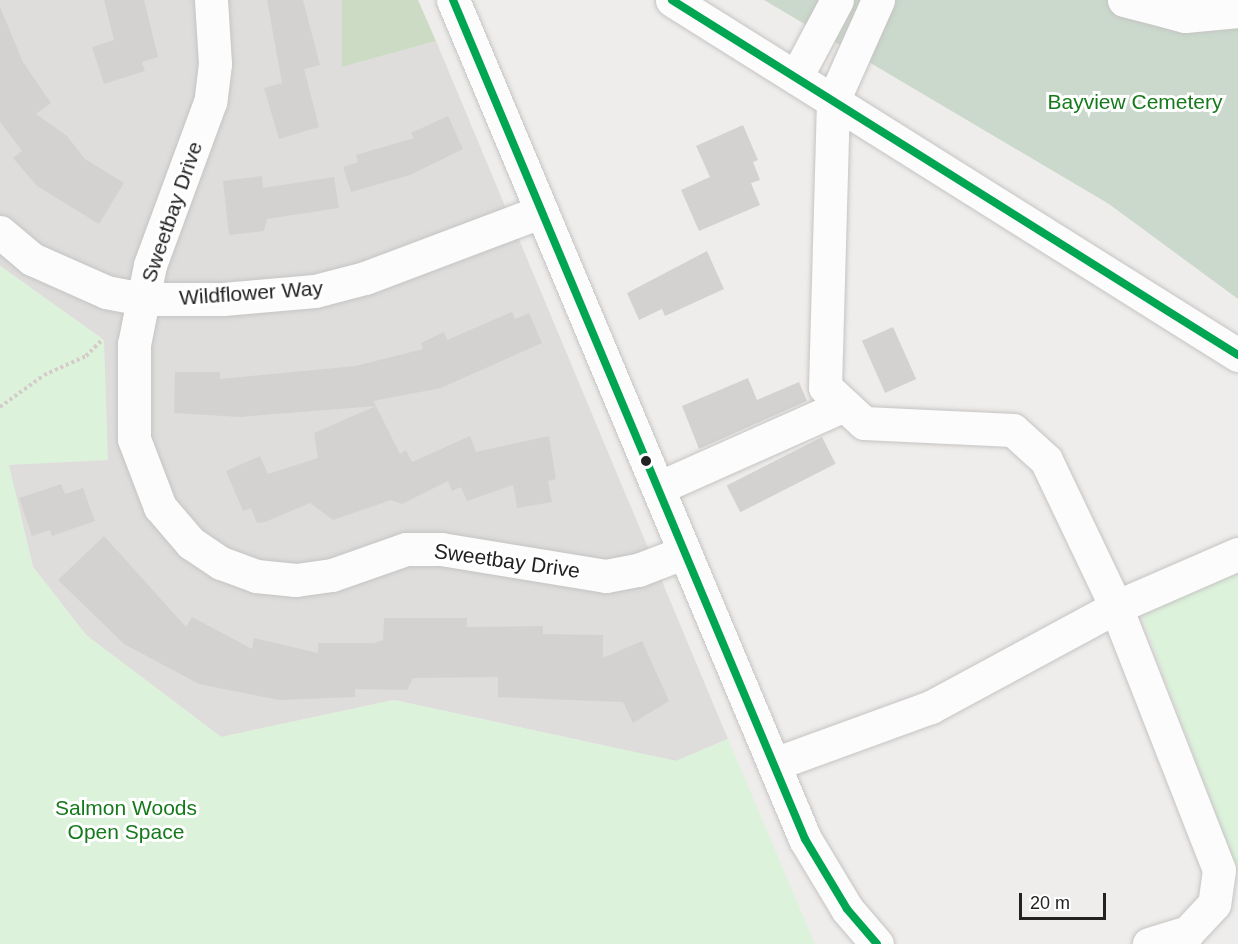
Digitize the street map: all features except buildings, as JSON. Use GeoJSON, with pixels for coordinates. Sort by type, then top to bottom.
{"type":"FeatureCollection","features":[{"type":"Feature","properties":{"kind":"street","name":"Sweetbay Drive"},"geometry":{"type":"LineString","coordinates":[[211,0],[215,64],[210,102],[160,235],[142,299],[134,344],[134,439],[141,466],[160,507],[191,543],[221,563],[256,576],[296,580],[332,575],[406,549],[441,549],[606,576],[638,570],[685,552]]}},
{"type":"Feature","properties":{"kind":"street"},"geometry":{"type":"LineString","coordinates":[[453,0],[774,764],[824,874],[877,944]]}},
{"type":"Feature","properties":{"kind":"street"},"geometry":{"type":"LineString","coordinates":[[672,0],[1238,355]]}},
{"type":"Feature","properties":{"kind":"street"},"geometry":{"type":"LineString","coordinates":[[796,77],[837,0]]}},
{"type":"Feature","properties":{"kind":"street"},"geometry":{"type":"LineString","coordinates":[[878,0],[833,101],[825,387],[864,423],[1013,430],[1046,460],[1116,607],[1219,870],[1214,904],[1188,932],[1149,944]]}},
{"type":"Feature","properties":{"kind":"street"},"geometry":{"type":"LineString","coordinates":[[1124,0],[1185,16],[1238,11]]}},
{"type":"Feature","properties":{"kind":"street","name":"Wildflower Way"},"geometry":{"type":"LineString","coordinates":[[0,232],[32,259],[68,279],[142,299],[315,291],[413,262],[542,211]]}},
{"type":"Feature","properties":{"kind":"street"},"geometry":{"type":"LineString","coordinates":[[658,488],[844,405]]}},
{"type":"Feature","properties":{"kind":"street"},"geometry":{"type":"LineString","coordinates":[[774,764],[932,707],[1116,607],[1238,554]]}},
{"type":"Feature","properties":{"kind":"path"},"geometry":{"type":"LineString","coordinates":[[0,407],[44,375],[86,356],[142,299]]}},
{"type":"Feature","properties":{"kind":"shaded area"},"geometry":{"type":"Polygon","coordinates":[[[0,0],[342,0],[342,67],[436,41],[728,739],[676,761],[394,700],[221,737],[86,635],[33,567],[8,464],[104,340],[0,266],[0,0]]]}},
{"type":"Feature","properties":{"kind":"green space"},"geometry":{"type":"Polygon","coordinates":[[[342,0],[418,0],[436,41],[342,67],[342,0]]]}},
{"type":"Feature","properties":{"kind":"green space","name":"Bayview Cemetery"},"geometry":{"type":"Polygon","coordinates":[[[764,0],[1238,0],[1238,299],[1109,204],[764,0]]]}},
{"type":"Feature","properties":{"kind":"green space","name":"Salmon Woods Open Space"},"geometry":{"type":"Polygon","coordinates":[[[0,266],[104,340],[108,460],[9,465],[33,567],[86,635],[221,737],[394,700],[676,761],[728,739],[815,944],[0,944],[0,266]]]}},
{"type":"Feature","properties":{"kind":"green space"},"geometry":{"type":"Polygon","coordinates":[[[1238,561],[1238,872],[1137,604],[1238,561]]]}},
{"type":"Feature","properties":{"kind":"transit line"},"geometry":{"type":"LineString","coordinates":[[453,0],[805,839],[847,909],[877,944]]}},
{"type":"Feature","properties":{"kind":"transit line"},"geometry":{"type":"LineString","coordinates":[[672,0],[1238,355]]}}]}
